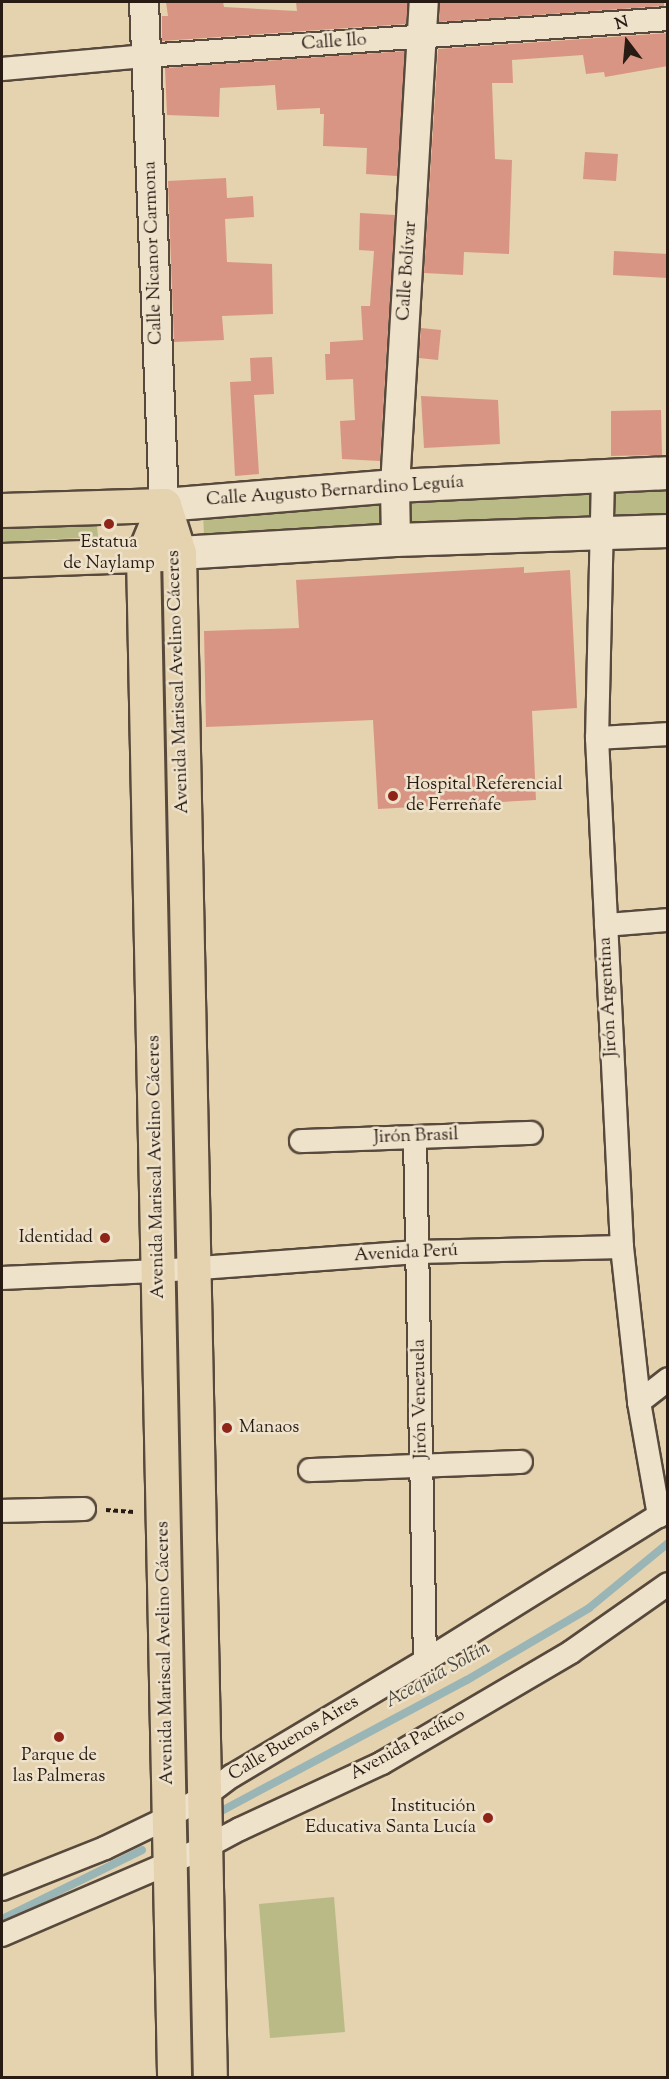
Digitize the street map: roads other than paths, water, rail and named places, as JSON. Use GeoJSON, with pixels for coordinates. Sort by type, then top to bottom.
{"type":"FeatureCollection","features":[{"type":"Feature","properties":{"kind":"main road","name":"Calle Augusto Bernardino Leguía"},"geometry":{"type":"LineString","coordinates":[[2,510],[164,505],[394,486],[668,473]]}},
{"type":"Feature","properties":{"kind":"main road","name":"Avenida Mariscal Avelino Cáceres"},"geometry":{"type":"LineString","coordinates":[[164,505],[179,553],[201,1740],[205,1796],[210,2078]]}},
{"type":"Feature","properties":{"kind":"main road","name":"Avenida Mariscal Avelino Cáceres"},"geometry":{"type":"LineString","coordinates":[[164,505],[143,555],[174,2078]]}},
{"type":"Feature","properties":{"kind":"main road"},"geometry":{"type":"LineString","coordinates":[[2,560],[143,555],[396,540],[668,531]]}},
{"type":"Feature","properties":{"kind":"street","name":"Calle Nicanor Carmona"},"geometry":{"type":"LineString","coordinates":[[144,2],[164,505]]}},
{"type":"Feature","properties":{"kind":"street","name":"Calle Bolívar"},"geometry":{"type":"LineString","coordinates":[[396,540],[394,486],[424,2]]}},
{"type":"Feature","properties":{"kind":"street","name":"Calle Ilo"},"geometry":{"type":"LineString","coordinates":[[2,69],[146,56],[668,19]]}},
{"type":"Feature","properties":{"kind":"street","name":"Jirón Argentina"},"geometry":{"type":"LineString","coordinates":[[603,476],[597,738],[621,1247],[639,1402],[663,1513]]}},
{"type":"Feature","properties":{"kind":"street"},"geometry":{"type":"LineString","coordinates":[[597,738],[668,734]]}},
{"type":"Feature","properties":{"kind":"street"},"geometry":{"type":"LineString","coordinates":[[606,925],[668,920]]}},
{"type":"Feature","properties":{"kind":"street","name":"Jirón Brasil"},"geometry":{"type":"LineString","coordinates":[[301,1141],[531,1133]]}},
{"type":"Feature","properties":{"kind":"street","name":"Jirón Venezuela"},"geometry":{"type":"LineString","coordinates":[[415,1137],[425,1661]]}},
{"type":"Feature","properties":{"kind":"street","name":"Avenida Perú"},"geometry":{"type":"LineString","coordinates":[[2,1278],[159,1271],[417,1252],[621,1247]]}},
{"type":"Feature","properties":{"kind":"street"},"geometry":{"type":"LineString","coordinates":[[639,1402],[668,1379]]}},
{"type":"Feature","properties":{"kind":"street"},"geometry":{"type":"LineString","coordinates":[[310,1470],[521,1462]]}},
{"type":"Feature","properties":{"kind":"street"},"geometry":{"type":"LineString","coordinates":[[2,1511],[84,1509]]}},
{"type":"Feature","properties":{"kind":"street","name":"Calle Buenos Aires"},"geometry":{"type":"LineString","coordinates":[[2,1889],[105,1848],[170,1817],[232,1776],[425,1661],[663,1513]]}},
{"type":"Feature","properties":{"kind":"street","name":"Avenida Pacífico"},"geometry":{"type":"LineString","coordinates":[[2,1935],[94,1893],[206,1847],[382,1763],[571,1652],[668,1584]]}},
{"type":"Feature","properties":{"kind":"waterway","name":"Acequia Soltín"},"geometry":{"type":"LineString","coordinates":[[212,1816],[467,1680],[589,1608],[668,1543]]}},
{"type":"Feature","properties":{"kind":"waterway","name":"Acequia Soltín"},"geometry":{"type":"LineString","coordinates":[[2,1919],[142,1850]]}},
{"type":"Feature","properties":{"kind":"place","name":"Estatua de Naylamp"},"geometry":{"type":"Point","coordinates":[109,524]}},
{"type":"Feature","properties":{"kind":"place","name":"Hospital Referencial de Ferreñafe"},"geometry":{"type":"Point","coordinates":[393,796]}},
{"type":"Feature","properties":{"kind":"place","name":"Identidad"},"geometry":{"type":"Point","coordinates":[105,1238]}},
{"type":"Feature","properties":{"kind":"place","name":"Manaos"},"geometry":{"type":"Point","coordinates":[227,1428]}},
{"type":"Feature","properties":{"kind":"place","name":"Parque de las Palmeras"},"geometry":{"type":"Point","coordinates":[59,1737]}},
{"type":"Feature","properties":{"kind":"place","name":"Institución Educativa Santa Lucía"},"geometry":{"type":"Point","coordinates":[488,1818]}}]}
